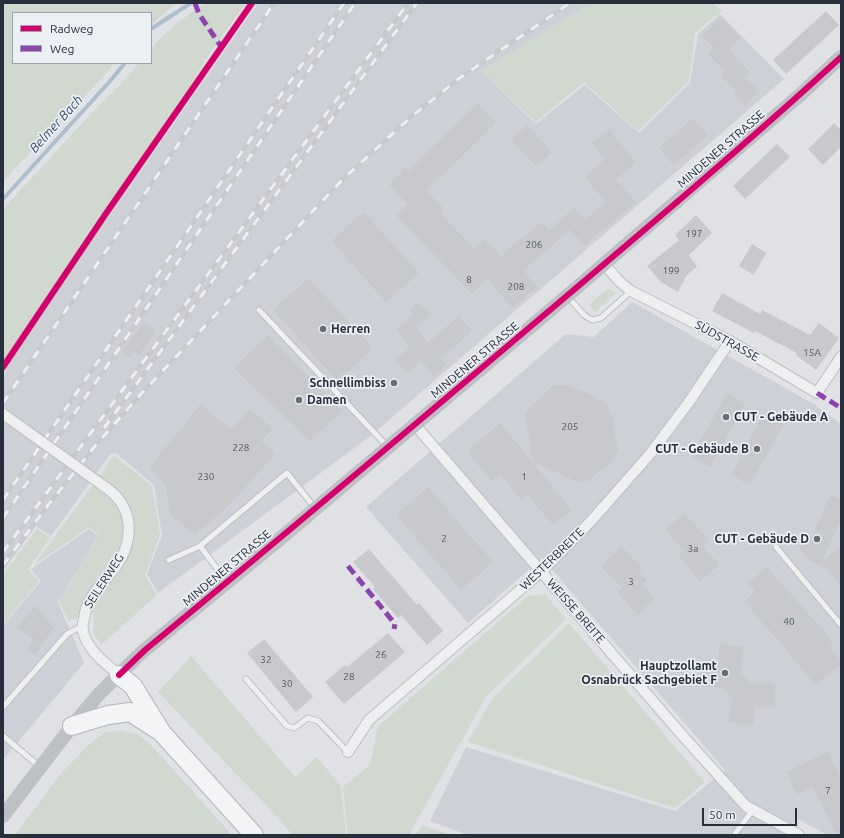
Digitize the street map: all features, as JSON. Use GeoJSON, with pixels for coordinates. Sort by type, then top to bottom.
{"type":"FeatureCollection","features":[{"type":"Feature","properties":{"kind":"highway"},"geometry":{"type":"LineString","coordinates":[[119,674],[123,694],[130,712],[162,733]]}},
{"type":"Feature","properties":{"kind":"highway"},"geometry":{"type":"LineString","coordinates":[[119,674],[133,686],[162,733],[254,835]]}},
{"type":"Feature","properties":{"kind":"highway"},"geometry":{"type":"LineString","coordinates":[[72,726],[108,715],[130,712]]}},
{"type":"Feature","properties":{"kind":"main road","name":"MINDENER STRASSE"},"geometry":{"type":"LineString","coordinates":[[3,816],[40,766],[99,694],[145,650],[315,509],[567,296],[795,100],[841,58]]}},
{"type":"Feature","properties":{"kind":"street","name":"SÜDSTRASSE"},"geometry":{"type":"LineString","coordinates":[[604,264],[620,282],[631,290],[730,341],[816,393],[841,357]]}},
{"type":"Feature","properties":{"kind":"street","name":"WESTERBREITE"},"geometry":{"type":"LineString","coordinates":[[348,752],[369,720],[542,571],[592,520],[650,454],[689,402],[730,341]]}},
{"type":"Feature","properties":{"kind":"street","name":"SEILERWEG"},"geometry":{"type":"LineString","coordinates":[[3,414],[101,484],[114,494],[124,507],[129,525],[127,545],[117,565],[95,590],[84,610],[83,626],[83,630],[91,649],[100,659],[119,674]]}},
{"type":"Feature","properties":{"kind":"street","name":"WEISSE BREITE"},"geometry":{"type":"LineString","coordinates":[[415,425],[682,735],[746,806],[799,835]]}},
{"type":"Feature","properties":{"kind":"lane"},"geometry":{"type":"LineString","coordinates":[[3,368],[102,219],[252,3]]}},
{"type":"Feature","properties":{"kind":"lane"},"geometry":{"type":"LineString","coordinates":[[567,296],[584,315],[592,320],[601,318],[631,290]]}},
{"type":"Feature","properties":{"kind":"lane"},"geometry":{"type":"LineString","coordinates":[[259,310],[388,447]]}},
{"type":"Feature","properties":{"kind":"lane"},"geometry":{"type":"LineString","coordinates":[[169,560],[200,546],[287,473],[315,509]]}},
{"type":"Feature","properties":{"kind":"lane"},"geometry":{"type":"LineString","coordinates":[[200,546],[227,582]]}},
{"type":"Feature","properties":{"kind":"lane"},"geometry":{"type":"LineString","coordinates":[[776,547],[841,625]]}},
{"type":"Feature","properties":{"kind":"lane"},"geometry":{"type":"LineString","coordinates":[[3,707],[67,634],[83,626]]}},
{"type":"Feature","properties":{"kind":"lane"},"geometry":{"type":"LineString","coordinates":[[246,679],[287,726],[294,728],[308,718],[318,722],[348,752]]}},
{"type":"Feature","properties":{"kind":"lane"},"geometry":{"type":"LineString","coordinates":[[3,736],[40,766]]}},
{"type":"Feature","properties":{"kind":"lane"},"geometry":{"type":"LineString","coordinates":[[734,835],[753,810]]}},
{"type":"Feature","properties":{"kind":"shaded area"},"geometry":{"type":"Polygon","coordinates":[[[3,3],[176,3],[152,24],[152,12],[12,12],[12,64],[113,64],[101,79],[3,181],[3,3]]]}},
{"type":"Feature","properties":{"kind":"shaded area"},"geometry":{"type":"Polygon","coordinates":[[[206,3],[246,3],[212,50],[110,215],[3,372],[3,209],[138,64],[152,64],[152,48],[183,18],[206,3]]]}},
{"type":"Feature","properties":{"kind":"shaded area"},"geometry":{"type":"Polygon","coordinates":[[[258,3],[590,3],[481,71],[536,124],[585,85],[639,133],[690,83],[698,34],[720,14],[784,79],[368,438],[158,593],[147,574],[162,535],[154,485],[117,454],[111,453],[51,536],[36,526],[3,571],[3,372],[110,215],[258,3]]]}},
{"type":"Feature","properties":{"kind":"shaded area"},"geometry":{"type":"Polygon","coordinates":[[[590,3],[713,3],[721,11],[695,33],[689,81],[638,131],[584,82],[536,122],[480,71],[590,3]]]}},
{"type":"Feature","properties":{"kind":"shaded area"},"geometry":{"type":"Polygon","coordinates":[[[608,288],[616,293],[595,312],[589,305],[608,288]]]}},
{"type":"Feature","properties":{"kind":"shaded area"},"geometry":{"type":"Polygon","coordinates":[[[632,302],[812,403],[841,424],[841,835],[828,835],[798,819],[780,835],[468,835],[430,821],[466,747],[675,811],[725,770],[542,558],[468,623],[366,507],[566,334],[594,337],[632,302]]]}},
{"type":"Feature","properties":{"kind":"shaded area"},"geometry":{"type":"Polygon","coordinates":[[[114,456],[152,486],[160,535],[145,575],[157,595],[101,645],[93,633],[94,614],[68,621],[59,601],[99,535],[89,527],[34,565],[114,456]]]}},
{"type":"Feature","properties":{"kind":"shaded area"},"geometry":{"type":"Polygon","coordinates":[[[37,529],[50,538],[28,569],[39,581],[3,625],[3,575],[37,529]]]}},
{"type":"Feature","properties":{"kind":"shaded area"},"geometry":{"type":"Polygon","coordinates":[[[89,529],[98,536],[58,602],[84,663],[3,760],[3,626],[41,581],[31,569],[89,529]]]}},
{"type":"Feature","properties":{"kind":"shaded area"},"geometry":{"type":"Polygon","coordinates":[[[545,594],[566,619],[486,697],[409,835],[348,835],[343,787],[370,765],[378,726],[528,596],[545,594]]]}},
{"type":"Feature","properties":{"kind":"shaded area"},"geometry":{"type":"Polygon","coordinates":[[[569,623],[705,782],[675,808],[468,742],[491,700],[569,623]]]}},
{"type":"Feature","properties":{"kind":"shaded area"},"geometry":{"type":"Polygon","coordinates":[[[191,656],[295,777],[317,757],[341,787],[346,835],[292,835],[282,822],[158,692],[191,656]]]}},
{"type":"Feature","properties":{"kind":"shaded area"},"geometry":{"type":"Polygon","coordinates":[[[121,730],[137,734],[151,745],[232,835],[15,835],[60,775],[86,747],[105,732],[121,730]]]}},
{"type":"Feature","properties":{"kind":"shaded area"},"geometry":{"type":"Polygon","coordinates":[[[422,825],[451,835],[416,835],[422,825]]]}},
{"type":"Feature","properties":{"kind":"building"},"geometry":{"type":"Polygon","coordinates":[[[826,11],[839,25],[786,74],[773,60],[826,11]]]}},
{"type":"Feature","properties":{"kind":"building"},"geometry":{"type":"Polygon","coordinates":[[[721,17],[741,37],[729,49],[750,72],[745,77],[759,91],[745,105],[734,94],[736,92],[721,75],[725,71],[707,53],[713,47],[702,36],[721,17]]]}},
{"type":"Feature","properties":{"kind":"building"},"geometry":{"type":"Polygon","coordinates":[[[478,103],[496,123],[426,190],[445,210],[441,214],[474,249],[485,239],[501,256],[541,222],[549,231],[574,208],[585,220],[606,202],[585,177],[605,159],[592,143],[609,129],[636,163],[616,179],[636,202],[584,246],[570,230],[523,270],[537,287],[512,308],[488,279],[472,294],[396,215],[407,204],[389,184],[405,168],[408,171],[478,103]]]}},
{"type":"Feature","properties":{"kind":"building"},"geometry":{"type":"Polygon","coordinates":[[[693,118],[708,135],[674,165],[659,148],[693,118]]]}},
{"type":"Feature","properties":{"kind":"building"},"geometry":{"type":"Polygon","coordinates":[[[834,123],[841,130],[841,147],[823,165],[808,149],[834,123]]]}},
{"type":"Feature","properties":{"kind":"building"},"geometry":{"type":"Polygon","coordinates":[[[526,125],[552,152],[536,167],[511,140],[526,125]]]}},
{"type":"Feature","properties":{"kind":"building"},"geometry":{"type":"Polygon","coordinates":[[[777,144],[790,157],[745,199],[733,186],[777,144]]]}},
{"type":"Feature","properties":{"kind":"building"},"geometry":{"type":"Polygon","coordinates":[[[364,212],[419,273],[386,302],[332,241],[364,212]]]}},
{"type":"Feature","properties":{"kind":"building"},"geometry":{"type":"Polygon","coordinates":[[[696,215],[712,233],[689,255],[697,267],[687,275],[678,292],[661,282],[647,266],[679,240],[675,235],[696,215]]]}},
{"type":"Feature","properties":{"kind":"building"},"geometry":{"type":"Polygon","coordinates":[[[752,244],[766,253],[754,275],[739,266],[752,244]]]}},
{"type":"Feature","properties":{"kind":"building","name":"Herren"},"geometry":{"type":"Polygon","coordinates":[[[308,278],[373,348],[338,381],[273,310],[308,278]]]}},
{"type":"Feature","properties":{"kind":"building"},"geometry":{"type":"Polygon","coordinates":[[[722,293],[760,314],[762,310],[810,335],[819,323],[839,338],[816,370],[796,355],[797,353],[712,311],[722,293]]]}},
{"type":"Feature","properties":{"kind":"building"},"geometry":{"type":"Polygon","coordinates":[[[418,302],[430,314],[416,328],[428,343],[459,316],[472,331],[441,359],[446,365],[434,376],[421,360],[407,374],[395,361],[410,347],[396,330],[413,315],[409,311],[418,302]]]}},
{"type":"Feature","properties":{"kind":"building"},"geometry":{"type":"Polygon","coordinates":[[[144,322],[156,331],[139,356],[133,352],[130,358],[122,352],[144,322]]]}},
{"type":"Feature","properties":{"kind":"building","name":"Damen"},"geometry":{"type":"Polygon","coordinates":[[[268,335],[342,411],[310,441],[234,368],[268,335]]]}},
{"type":"Feature","properties":{"kind":"building"},"geometry":{"type":"Polygon","coordinates":[[[553,385],[564,385],[594,395],[598,401],[602,400],[605,403],[609,409],[607,412],[612,416],[618,451],[615,458],[590,480],[580,483],[533,462],[525,414],[530,407],[553,385]]]}},
{"type":"Feature","properties":{"kind":"building","name":"CUT - Gebäude A"},"geometry":{"type":"Polygon","coordinates":[[[727,393],[745,404],[710,467],[692,456],[727,393]]]}},
{"type":"Feature","properties":{"kind":"building"},"geometry":{"type":"Polygon","coordinates":[[[201,404],[231,430],[250,409],[273,429],[262,441],[275,453],[229,506],[195,535],[170,515],[166,487],[150,467],[201,404]]]}},
{"type":"Feature","properties":{"kind":"building","name":"CUT - Gebäude B"},"geometry":{"type":"Polygon","coordinates":[[[764,413],[784,424],[750,485],[731,475],[764,413]]]}},
{"type":"Feature","properties":{"kind":"building"},"geometry":{"type":"Polygon","coordinates":[[[500,423],[572,510],[553,525],[528,495],[522,500],[500,474],[492,481],[467,451],[500,423]]]}},
{"type":"Feature","properties":{"kind":"building"},"geometry":{"type":"Polygon","coordinates":[[[428,487],[493,562],[461,590],[396,515],[428,487]]]}},
{"type":"Feature","properties":{"kind":"building","name":"CUT - Gebäude D"},"geometry":{"type":"Polygon","coordinates":[[[830,495],[841,500],[841,520],[820,565],[810,561],[801,551],[801,541],[803,532],[812,537],[830,495]]]}},
{"type":"Feature","properties":{"kind":"building"},"geometry":{"type":"Polygon","coordinates":[[[684,513],[709,541],[703,547],[719,565],[700,581],[678,556],[684,551],[665,530],[684,513]]]}},
{"type":"Feature","properties":{"kind":"building"},"geometry":{"type":"Polygon","coordinates":[[[621,546],[642,568],[638,572],[647,580],[642,585],[655,598],[638,615],[617,592],[622,587],[601,567],[621,546]]]}},
{"type":"Feature","properties":{"kind":"building"},"geometry":{"type":"Polygon","coordinates":[[[841,546],[841,586],[821,563],[841,546]]]}},
{"type":"Feature","properties":{"kind":"building"},"geometry":{"type":"Polygon","coordinates":[[[369,549],[417,605],[419,603],[443,631],[427,645],[401,615],[398,618],[373,589],[375,587],[353,562],[369,549]]]}},
{"type":"Feature","properties":{"kind":"building"},"geometry":{"type":"Polygon","coordinates":[[[767,567],[834,643],[829,647],[841,661],[841,664],[816,685],[744,601],[755,591],[748,583],[767,567]]]}},
{"type":"Feature","properties":{"kind":"building"},"geometry":{"type":"Polygon","coordinates":[[[35,605],[54,628],[35,655],[26,650],[33,639],[17,628],[35,605]]]}},
{"type":"Feature","properties":{"kind":"building"},"geometry":{"type":"Polygon","coordinates":[[[388,633],[405,652],[344,704],[325,682],[345,665],[347,667],[388,633]]]}},
{"type":"Feature","properties":{"kind":"building"},"geometry":{"type":"Polygon","coordinates":[[[264,639],[313,697],[296,712],[247,653],[264,639]]]}},
{"type":"Feature","properties":{"kind":"building"},"geometry":{"type":"Polygon","coordinates":[[[720,644],[743,647],[741,673],[750,683],[775,684],[775,708],[755,707],[754,725],[729,722],[732,697],[723,688],[700,686],[701,663],[718,664],[720,644]]]}},
{"type":"Feature","properties":{"kind":"building"},"geometry":{"type":"Polygon","coordinates":[[[828,752],[841,779],[841,835],[836,835],[813,787],[797,794],[786,772],[828,752]]]}},
{"type":"Feature","properties":{"kind":"waterway","name":"Belmer Bach"},"geometry":{"type":"LineString","coordinates":[[152,28],[191,3]]}},
{"type":"Feature","properties":{"kind":"waterway","name":"Belmer Bach"},"geometry":{"type":"LineString","coordinates":[[3,199],[124,64]]}},
{"type":"Feature","properties":{"kind":"railway"},"geometry":{"type":"LineString","coordinates":[[3,403],[274,3]]}},
{"type":"Feature","properties":{"kind":"railway"},"geometry":{"type":"LineString","coordinates":[[3,500],[344,3]]}},
{"type":"Feature","properties":{"kind":"railway"},"geometry":{"type":"LineString","coordinates":[[3,518],[355,3]]}},
{"type":"Feature","properties":{"kind":"railway"},"geometry":{"type":"LineString","coordinates":[[3,552],[408,3]]}},
{"type":"Feature","properties":{"kind":"railway"},"geometry":{"type":"LineString","coordinates":[[104,428],[417,3]]}},
{"type":"Feature","properties":{"kind":"railway"},"geometry":{"type":"LineString","coordinates":[[46,508],[95,446],[141,394],[343,179],[411,117],[461,77],[570,3]]}},
{"type":"Feature","properties":{"kind":"railway"},"geometry":{"type":"LineString","coordinates":[[3,565],[49,504]]}},
{"type":"Feature","properties":{"kind":"marked path"},"geometry":{"type":"LineString","coordinates":[[195,3],[199,14],[222,48]]}},
{"type":"Feature","properties":{"kind":"marked path"},"geometry":{"type":"LineString","coordinates":[[817,393],[841,408]]}},
{"type":"Feature","properties":{"kind":"marked path"},"geometry":{"type":"LineString","coordinates":[[348,566],[395,624],[394,629]]}},
{"type":"Feature","properties":{"kind":"cycle path"},"geometry":{"type":"LineString","coordinates":[[3,367],[107,212],[252,3]]}},
{"type":"Feature","properties":{"kind":"cycle path"},"geometry":{"type":"LineString","coordinates":[[119,675],[145,650],[370,463],[674,205],[841,57]]}},
{"type":"Feature","properties":{"kind":"place","name":"Herren"},"geometry":{"type":"Point","coordinates":[323,329]}},
{"type":"Feature","properties":{"kind":"place","name":"Schnellimbiss"},"geometry":{"type":"Point","coordinates":[394,383]}},
{"type":"Feature","properties":{"kind":"place","name":"Damen"},"geometry":{"type":"Point","coordinates":[299,400]}},
{"type":"Feature","properties":{"kind":"place","name":"CUT - Gebäude A"},"geometry":{"type":"Point","coordinates":[726,417]}},
{"type":"Feature","properties":{"kind":"place","name":"CUT - Gebäude B"},"geometry":{"type":"Point","coordinates":[757,449]}},
{"type":"Feature","properties":{"kind":"place","name":"CUT - Gebäude D"},"geometry":{"type":"Point","coordinates":[817,539]}},
{"type":"Feature","properties":{"kind":"place","name":"Hauptzollamt Osnabrück Sachgebiet F"},"geometry":{"type":"Point","coordinates":[725,673]}}]}
